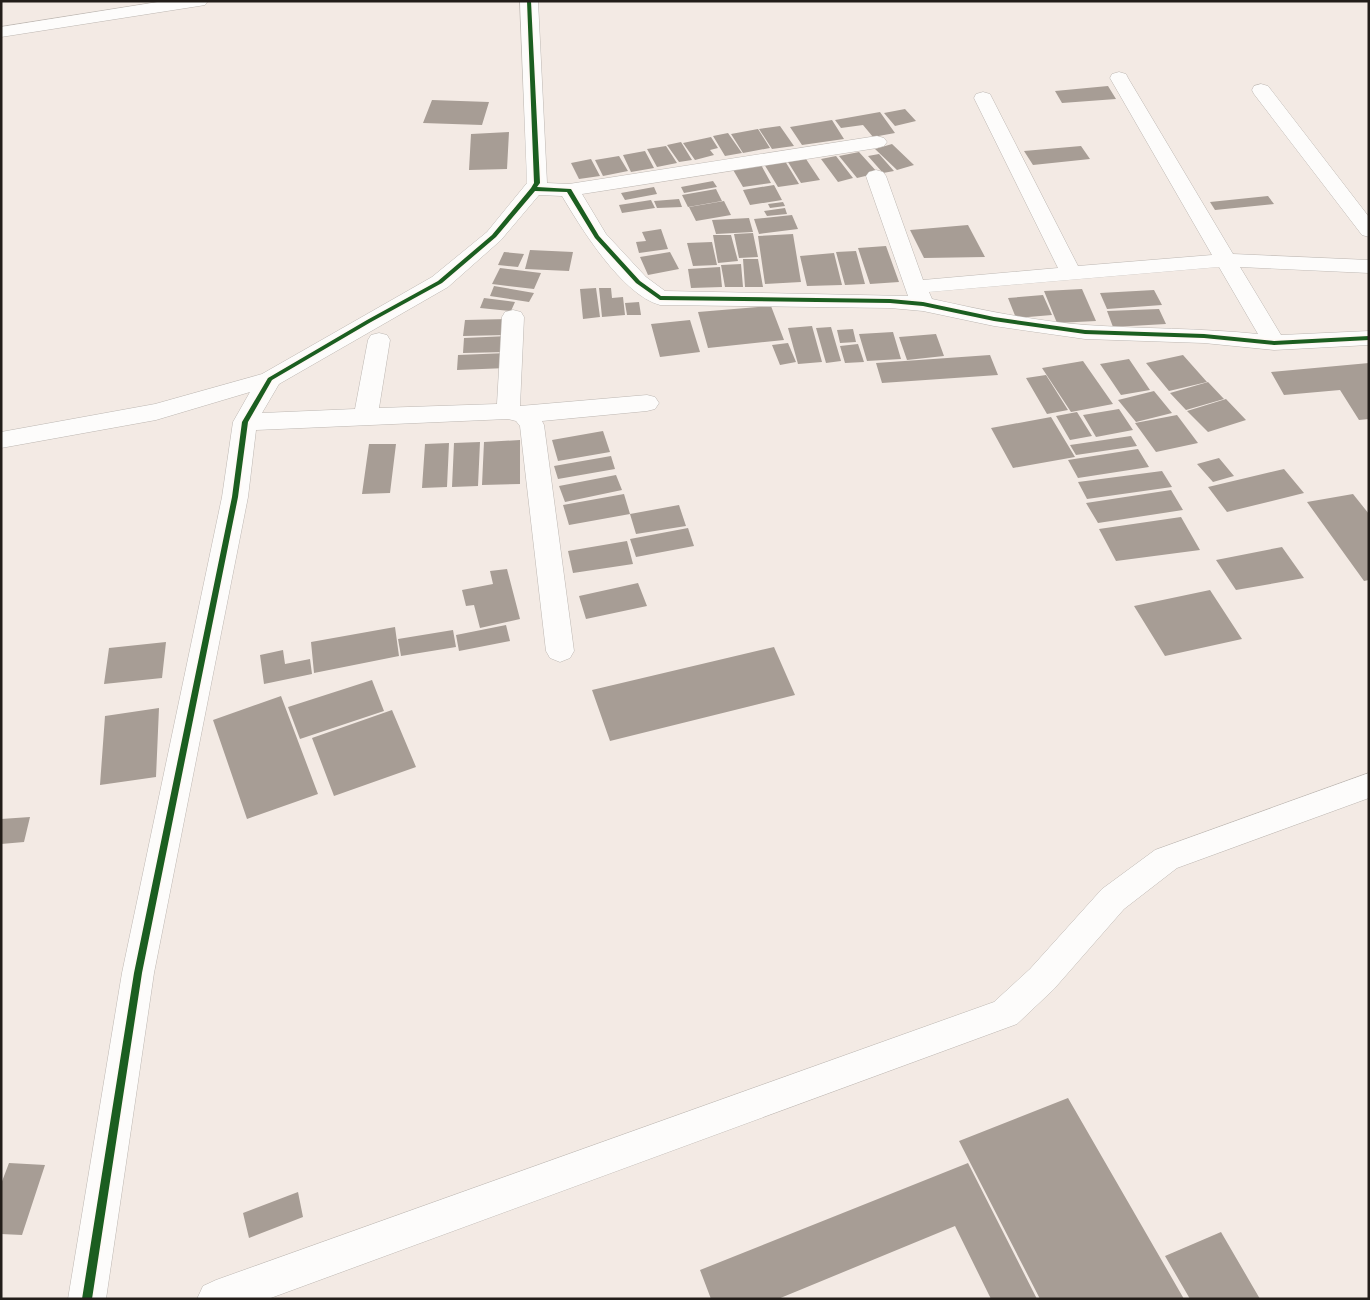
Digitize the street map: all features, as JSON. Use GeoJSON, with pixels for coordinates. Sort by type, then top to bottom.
{"type":"FeatureCollection","features":[{"type":"Feature","properties":{"kind":"street"},"geometry":{"type":"LineString","coordinates":[[1,32],[198,1]]}},
{"type":"Feature","properties":{"kind":"street"},"geometry":{"type":"LineString","coordinates":[[1,440],[156,412],[270,379],[440,282],[494,236],[537,183],[529,1]]}},
{"type":"Feature","properties":{"kind":"street"},"geometry":{"type":"LineString","coordinates":[[1119,78],[1274,343]]}},
{"type":"Feature","properties":{"kind":"street"},"geometry":{"type":"LineString","coordinates":[[1261,90],[1369,231]]}},
{"type":"Feature","properties":{"kind":"street"},"geometry":{"type":"LineString","coordinates":[[982,98],[1071,273]]}},
{"type":"Feature","properties":{"kind":"street"},"geometry":{"type":"LineString","coordinates":[[533,189],[569,190],[877,142]]}},
{"type":"Feature","properties":{"kind":"street"},"geometry":{"type":"LineString","coordinates":[[876,176],[919,296]]}},
{"type":"Feature","properties":{"kind":"street"},"geometry":{"type":"LineString","coordinates":[[569,190],[597,237],[638,282],[660,298],[890,300],[1071,273],[1227,260],[1369,267]]}},
{"type":"Feature","properties":{"kind":"street"},"geometry":{"type":"LineString","coordinates":[[919,296],[994,319],[1085,332],[1204,336],[1274,343],[1369,338]]}},
{"type":"Feature","properties":{"kind":"street"},"geometry":{"type":"LineString","coordinates":[[513,318],[516,413]]}},
{"type":"Feature","properties":{"kind":"street"},"geometry":{"type":"LineString","coordinates":[[366,417],[379,340]]}},
{"type":"Feature","properties":{"kind":"street"},"geometry":{"type":"LineString","coordinates":[[87,1299],[138,973],[235,496],[245,422],[270,379]]}},
{"type":"Feature","properties":{"kind":"street"},"geometry":{"type":"LineString","coordinates":[[245,422],[516,413],[647,403]]}},
{"type":"Feature","properties":{"kind":"street"},"geometry":{"type":"LineString","coordinates":[[516,413],[532,425],[560,651]]}},
{"type":"Feature","properties":{"kind":"street"},"geometry":{"type":"LineString","coordinates":[[216,1299],[1005,1013],[1042,979],[1113,899],[1166,858],[1369,785]]}},
{"type":"Feature","properties":{"kind":"building"},"geometry":{"type":"Polygon","coordinates":[[[1108,86],[1116,99],[1062,103],[1055,91],[1108,86]]]}},
{"type":"Feature","properties":{"kind":"building"},"geometry":{"type":"Polygon","coordinates":[[[432,100],[489,102],[482,125],[423,123],[432,100]]]}},
{"type":"Feature","properties":{"kind":"building"},"geometry":{"type":"Polygon","coordinates":[[[905,109],[916,121],[895,126],[884,113],[905,109]]]}},
{"type":"Feature","properties":{"kind":"building"},"geometry":{"type":"Polygon","coordinates":[[[880,112],[895,133],[873,137],[863,125],[841,128],[835,120],[880,112]]]}},
{"type":"Feature","properties":{"kind":"building"},"geometry":{"type":"Polygon","coordinates":[[[832,120],[844,139],[802,145],[790,127],[832,120]]]}},
{"type":"Feature","properties":{"kind":"building"},"geometry":{"type":"Polygon","coordinates":[[[780,126],[794,146],[772,149],[759,129],[780,126]]]}},
{"type":"Feature","properties":{"kind":"building"},"geometry":{"type":"Polygon","coordinates":[[[758,129],[770,148],[743,153],[731,134],[758,129]]]}},
{"type":"Feature","properties":{"kind":"building"},"geometry":{"type":"Polygon","coordinates":[[[509,132],[507,169],[469,170],[471,134],[509,132]]]}},
{"type":"Feature","properties":{"kind":"building"},"geometry":{"type":"Polygon","coordinates":[[[728,133],[742,153],[725,156],[713,136],[728,133]]]}},
{"type":"Feature","properties":{"kind":"building"},"geometry":{"type":"Polygon","coordinates":[[[711,137],[718,148],[710,150],[714,155],[695,160],[683,143],[711,137]]]}},
{"type":"Feature","properties":{"kind":"building"},"geometry":{"type":"Polygon","coordinates":[[[681,142],[692,160],[679,162],[667,145],[681,142]]]}},
{"type":"Feature","properties":{"kind":"building"},"geometry":{"type":"Polygon","coordinates":[[[892,144],[914,165],[897,170],[875,149],[892,144]]]}},
{"type":"Feature","properties":{"kind":"building"},"geometry":{"type":"Polygon","coordinates":[[[666,146],[677,163],[657,167],[647,149],[666,146]]]}},
{"type":"Feature","properties":{"kind":"building"},"geometry":{"type":"Polygon","coordinates":[[[1081,146],[1090,159],[1033,165],[1024,151],[1081,146]]]}},
{"type":"Feature","properties":{"kind":"building"},"geometry":{"type":"Polygon","coordinates":[[[645,151],[654,168],[631,172],[623,155],[645,151]]]}},
{"type":"Feature","properties":{"kind":"building"},"geometry":{"type":"Polygon","coordinates":[[[859,152],[878,173],[857,178],[839,156],[859,152]]]}},
{"type":"Feature","properties":{"kind":"building"},"geometry":{"type":"Polygon","coordinates":[[[879,154],[894,171],[883,173],[868,156],[879,154]]]}},
{"type":"Feature","properties":{"kind":"building"},"geometry":{"type":"Polygon","coordinates":[[[619,156],[628,171],[603,176],[595,160],[619,156]]]}},
{"type":"Feature","properties":{"kind":"building"},"geometry":{"type":"Polygon","coordinates":[[[836,156],[853,178],[838,182],[821,159],[836,156]]]}},
{"type":"Feature","properties":{"kind":"building"},"geometry":{"type":"Polygon","coordinates":[[[591,159],[600,176],[579,179],[571,163],[591,159]]]}},
{"type":"Feature","properties":{"kind":"building"},"geometry":{"type":"Polygon","coordinates":[[[806,159],[820,180],[801,183],[788,162],[806,159]]]}},
{"type":"Feature","properties":{"kind":"building"},"geometry":{"type":"Polygon","coordinates":[[[785,161],[799,184],[778,187],[764,164],[785,161]]]}},
{"type":"Feature","properties":{"kind":"building"},"geometry":{"type":"Polygon","coordinates":[[[760,163],[771,183],[743,187],[732,168],[760,163]]]}},
{"type":"Feature","properties":{"kind":"building"},"geometry":{"type":"Polygon","coordinates":[[[713,181],[717,187],[684,193],[681,187],[713,181]]]}},
{"type":"Feature","properties":{"kind":"building"},"geometry":{"type":"Polygon","coordinates":[[[774,185],[782,200],[750,205],[743,190],[774,185]]]}},
{"type":"Feature","properties":{"kind":"building"},"geometry":{"type":"Polygon","coordinates":[[[654,187],[657,194],[625,200],[621,193],[654,187]]]}},
{"type":"Feature","properties":{"kind":"building"},"geometry":{"type":"Polygon","coordinates":[[[716,189],[722,201],[688,207],[682,195],[716,189]]]}},
{"type":"Feature","properties":{"kind":"building"},"geometry":{"type":"Polygon","coordinates":[[[1268,196],[1274,204],[1215,210],[1210,202],[1268,196]]]}},
{"type":"Feature","properties":{"kind":"building"},"geometry":{"type":"Polygon","coordinates":[[[679,199],[682,207],[657,208],[654,201],[679,199]]]}},
{"type":"Feature","properties":{"kind":"building"},"geometry":{"type":"Polygon","coordinates":[[[651,200],[655,208],[622,213],[619,205],[651,200]]]}},
{"type":"Feature","properties":{"kind":"building"},"geometry":{"type":"Polygon","coordinates":[[[724,201],[731,215],[696,221],[689,207],[724,201]]]}},
{"type":"Feature","properties":{"kind":"building"},"geometry":{"type":"Polygon","coordinates":[[[783,202],[785,206],[770,208],[768,204],[783,202]]]}},
{"type":"Feature","properties":{"kind":"building"},"geometry":{"type":"Polygon","coordinates":[[[785,208],[787,214],[767,216],[764,211],[785,208]]]}},
{"type":"Feature","properties":{"kind":"building"},"geometry":{"type":"Polygon","coordinates":[[[792,215],[798,229],[759,234],[754,219],[792,215]]]}},
{"type":"Feature","properties":{"kind":"building"},"geometry":{"type":"Polygon","coordinates":[[[749,218],[753,232],[716,234],[712,220],[749,218]]]}},
{"type":"Feature","properties":{"kind":"building"},"geometry":{"type":"Polygon","coordinates":[[[968,225],[985,257],[924,258],[910,230],[968,225]]]}},
{"type":"Feature","properties":{"kind":"building"},"geometry":{"type":"Polygon","coordinates":[[[661,229],[668,249],[639,253],[636,242],[646,241],[642,232],[661,229]]]}},
{"type":"Feature","properties":{"kind":"building"},"geometry":{"type":"Polygon","coordinates":[[[753,233],[758,257],[739,258],[734,234],[753,233]]]}},
{"type":"Feature","properties":{"kind":"building"},"geometry":{"type":"Polygon","coordinates":[[[793,234],[801,282],[765,284],[758,236],[793,234]]]}},
{"type":"Feature","properties":{"kind":"building"},"geometry":{"type":"Polygon","coordinates":[[[713,235],[731,235],[738,261],[718,263],[713,235]]]}},
{"type":"Feature","properties":{"kind":"building"},"geometry":{"type":"Polygon","coordinates":[[[712,242],[717,265],[693,266],[687,243],[712,242]]]}},
{"type":"Feature","properties":{"kind":"building"},"geometry":{"type":"Polygon","coordinates":[[[886,246],[899,282],[870,284],[858,248],[886,246]]]}},
{"type":"Feature","properties":{"kind":"building"},"geometry":{"type":"Polygon","coordinates":[[[530,250],[573,252],[569,271],[525,269],[530,250]]]}},
{"type":"Feature","properties":{"kind":"building"},"geometry":{"type":"Polygon","coordinates":[[[856,251],[865,284],[845,285],[836,252],[856,251]]]}},
{"type":"Feature","properties":{"kind":"building"},"geometry":{"type":"Polygon","coordinates":[[[504,252],[524,254],[518,267],[498,265],[504,252]]]}},
{"type":"Feature","properties":{"kind":"building"},"geometry":{"type":"Polygon","coordinates":[[[670,252],[679,269],[648,275],[640,257],[670,252]]]}},
{"type":"Feature","properties":{"kind":"building"},"geometry":{"type":"Polygon","coordinates":[[[834,253],[842,285],[807,286],[800,256],[834,253]]]}},
{"type":"Feature","properties":{"kind":"building"},"geometry":{"type":"Polygon","coordinates":[[[743,259],[758,259],[763,287],[745,287],[743,259]]]}},
{"type":"Feature","properties":{"kind":"building"},"geometry":{"type":"Polygon","coordinates":[[[741,264],[743,287],[725,287],[721,265],[741,264]]]}},
{"type":"Feature","properties":{"kind":"building"},"geometry":{"type":"Polygon","coordinates":[[[720,267],[722,287],[691,288],[688,269],[720,267]]]}},
{"type":"Feature","properties":{"kind":"building"},"geometry":{"type":"Polygon","coordinates":[[[500,268],[541,273],[534,289],[492,284],[500,268]]]}},
{"type":"Feature","properties":{"kind":"building"},"geometry":{"type":"Polygon","coordinates":[[[494,286],[534,293],[529,302],[490,296],[494,286]]]}},
{"type":"Feature","properties":{"kind":"building"},"geometry":{"type":"Polygon","coordinates":[[[596,288],[600,317],[583,319],[580,289],[596,288]]]}},
{"type":"Feature","properties":{"kind":"building"},"geometry":{"type":"Polygon","coordinates":[[[599,288],[611,288],[612,298],[623,297],[625,315],[602,317],[599,288]]]}},
{"type":"Feature","properties":{"kind":"building"},"geometry":{"type":"Polygon","coordinates":[[[1082,289],[1096,321],[1057,323],[1044,291],[1082,289]]]}},
{"type":"Feature","properties":{"kind":"building"},"geometry":{"type":"Polygon","coordinates":[[[1154,290],[1162,305],[1107,309],[1100,293],[1154,290]]]}},
{"type":"Feature","properties":{"kind":"building"},"geometry":{"type":"Polygon","coordinates":[[[1043,295],[1052,315],[1016,318],[1008,298],[1043,295]]]}},
{"type":"Feature","properties":{"kind":"building"},"geometry":{"type":"Polygon","coordinates":[[[484,298],[515,302],[511,311],[480,308],[484,298]]]}},
{"type":"Feature","properties":{"kind":"building"},"geometry":{"type":"Polygon","coordinates":[[[639,302],[641,315],[627,315],[625,303],[639,302]]]}},
{"type":"Feature","properties":{"kind":"building"},"geometry":{"type":"Polygon","coordinates":[[[771,306],[784,340],[708,348],[698,312],[771,306]]]}},
{"type":"Feature","properties":{"kind":"building"},"geometry":{"type":"Polygon","coordinates":[[[1159,309],[1166,324],[1113,327],[1107,311],[1159,309]]]}},
{"type":"Feature","properties":{"kind":"building"},"geometry":{"type":"Polygon","coordinates":[[[508,319],[507,335],[463,336],[465,320],[508,319]]]}},
{"type":"Feature","properties":{"kind":"building"},"geometry":{"type":"Polygon","coordinates":[[[690,320],[700,352],[660,357],[651,324],[690,320]]]}},
{"type":"Feature","properties":{"kind":"building"},"geometry":{"type":"Polygon","coordinates":[[[812,326],[822,362],[798,364],[788,328],[812,326]]]}},
{"type":"Feature","properties":{"kind":"building"},"geometry":{"type":"Polygon","coordinates":[[[831,327],[841,361],[826,363],[816,328],[831,327]]]}},
{"type":"Feature","properties":{"kind":"building"},"geometry":{"type":"Polygon","coordinates":[[[853,329],[856,342],[840,343],[837,330],[853,329]]]}},
{"type":"Feature","properties":{"kind":"building"},"geometry":{"type":"Polygon","coordinates":[[[893,332],[901,359],[867,361],[859,334],[893,332]]]}},
{"type":"Feature","properties":{"kind":"building"},"geometry":{"type":"Polygon","coordinates":[[[936,334],[944,356],[907,360],[899,337],[936,334]]]}},
{"type":"Feature","properties":{"kind":"building"},"geometry":{"type":"Polygon","coordinates":[[[508,336],[507,352],[463,353],[464,338],[508,336]]]}},
{"type":"Feature","properties":{"kind":"building"},"geometry":{"type":"Polygon","coordinates":[[[788,343],[796,362],[780,365],[772,345],[788,343]]]}},
{"type":"Feature","properties":{"kind":"building"},"geometry":{"type":"Polygon","coordinates":[[[858,344],[864,362],[845,363],[840,346],[858,344]]]}},
{"type":"Feature","properties":{"kind":"building"},"geometry":{"type":"Polygon","coordinates":[[[507,353],[507,368],[457,370],[458,355],[507,353]]]}},
{"type":"Feature","properties":{"kind":"building"},"geometry":{"type":"Polygon","coordinates":[[[990,355],[998,375],[882,383],[876,363],[990,355]]]}},
{"type":"Feature","properties":{"kind":"building"},"geometry":{"type":"Polygon","coordinates":[[[1183,355],[1207,382],[1169,391],[1146,363],[1183,355]]]}},
{"type":"Feature","properties":{"kind":"building"},"geometry":{"type":"Polygon","coordinates":[[[1129,359],[1150,390],[1121,395],[1100,364],[1129,359]]]}},
{"type":"Feature","properties":{"kind":"building"},"geometry":{"type":"Polygon","coordinates":[[[1083,361],[1113,404],[1071,412],[1042,368],[1083,361]]]}},
{"type":"Feature","properties":{"kind":"building"},"geometry":{"type":"Polygon","coordinates":[[[1369,363],[1369,419],[1359,420],[1340,390],[1284,395],[1271,372],[1369,363]]]}},
{"type":"Feature","properties":{"kind":"building"},"geometry":{"type":"Polygon","coordinates":[[[1046,375],[1068,410],[1047,414],[1026,378],[1046,375]]]}},
{"type":"Feature","properties":{"kind":"building"},"geometry":{"type":"Polygon","coordinates":[[[1208,382],[1224,399],[1186,410],[1170,393],[1208,382]]]}},
{"type":"Feature","properties":{"kind":"building"},"geometry":{"type":"Polygon","coordinates":[[[1154,391],[1172,413],[1136,422],[1118,400],[1154,391]]]}},
{"type":"Feature","properties":{"kind":"building"},"geometry":{"type":"Polygon","coordinates":[[[1226,399],[1246,420],[1208,432],[1187,411],[1226,399]]]}},
{"type":"Feature","properties":{"kind":"building"},"geometry":{"type":"Polygon","coordinates":[[[1119,409],[1133,430],[1096,437],[1083,415],[1119,409]]]}},
{"type":"Feature","properties":{"kind":"building"},"geometry":{"type":"Polygon","coordinates":[[[1077,412],[1092,436],[1070,440],[1056,416],[1077,412]]]}},
{"type":"Feature","properties":{"kind":"building"},"geometry":{"type":"Polygon","coordinates":[[[1177,415],[1198,443],[1156,452],[1135,423],[1177,415]]]}},
{"type":"Feature","properties":{"kind":"building"},"geometry":{"type":"Polygon","coordinates":[[[1051,417],[1075,457],[1013,468],[991,428],[1051,417]]]}},
{"type":"Feature","properties":{"kind":"building"},"geometry":{"type":"Polygon","coordinates":[[[603,431],[610,452],[558,461],[552,440],[603,431]]]}},
{"type":"Feature","properties":{"kind":"building"},"geometry":{"type":"Polygon","coordinates":[[[1131,436],[1137,446],[1076,455],[1070,445],[1131,436]]]}},
{"type":"Feature","properties":{"kind":"building"},"geometry":{"type":"Polygon","coordinates":[[[520,440],[520,484],[482,485],[484,442],[520,440]]]}},
{"type":"Feature","properties":{"kind":"building"},"geometry":{"type":"Polygon","coordinates":[[[480,442],[478,486],[452,487],[454,443],[480,442]]]}},
{"type":"Feature","properties":{"kind":"building"},"geometry":{"type":"Polygon","coordinates":[[[449,443],[447,487],[422,488],[425,444],[449,443]]]}},
{"type":"Feature","properties":{"kind":"building"},"geometry":{"type":"Polygon","coordinates":[[[369,444],[396,444],[390,493],[362,494],[369,444]]]}},
{"type":"Feature","properties":{"kind":"building"},"geometry":{"type":"Polygon","coordinates":[[[1138,449],[1149,467],[1078,478],[1068,460],[1138,449]]]}},
{"type":"Feature","properties":{"kind":"building"},"geometry":{"type":"Polygon","coordinates":[[[611,456],[615,469],[558,479],[554,466],[611,456]]]}},
{"type":"Feature","properties":{"kind":"building"},"geometry":{"type":"Polygon","coordinates":[[[1219,458],[1234,476],[1213,482],[1197,464],[1219,458]]]}},
{"type":"Feature","properties":{"kind":"building"},"geometry":{"type":"Polygon","coordinates":[[[1284,469],[1304,493],[1227,512],[1208,487],[1284,469]]]}},
{"type":"Feature","properties":{"kind":"building"},"geometry":{"type":"Polygon","coordinates":[[[1162,471],[1172,487],[1087,499],[1078,482],[1162,471]]]}},
{"type":"Feature","properties":{"kind":"building"},"geometry":{"type":"Polygon","coordinates":[[[616,475],[622,490],[565,502],[559,486],[616,475]]]}},
{"type":"Feature","properties":{"kind":"building"},"geometry":{"type":"Polygon","coordinates":[[[1171,490],[1183,510],[1098,523],[1086,503],[1171,490]]]}},
{"type":"Feature","properties":{"kind":"building"},"geometry":{"type":"Polygon","coordinates":[[[624,494],[630,514],[569,525],[563,505],[624,494]]]}},
{"type":"Feature","properties":{"kind":"building"},"geometry":{"type":"Polygon","coordinates":[[[1353,494],[1369,514],[1369,580],[1364,581],[1307,502],[1353,494]]]}},
{"type":"Feature","properties":{"kind":"building"},"geometry":{"type":"Polygon","coordinates":[[[679,505],[686,526],[636,534],[630,514],[679,505]]]}},
{"type":"Feature","properties":{"kind":"building"},"geometry":{"type":"Polygon","coordinates":[[[1181,517],[1200,550],[1116,561],[1099,529],[1181,517]]]}},
{"type":"Feature","properties":{"kind":"building"},"geometry":{"type":"Polygon","coordinates":[[[688,528],[694,546],[636,557],[630,539],[688,528]]]}},
{"type":"Feature","properties":{"kind":"building"},"geometry":{"type":"Polygon","coordinates":[[[627,541],[633,564],[573,573],[568,551],[627,541]]]}},
{"type":"Feature","properties":{"kind":"building"},"geometry":{"type":"Polygon","coordinates":[[[1282,547],[1304,578],[1236,590],[1216,560],[1282,547]]]}},
{"type":"Feature","properties":{"kind":"building"},"geometry":{"type":"Polygon","coordinates":[[[507,569],[520,619],[480,628],[474,605],[466,606],[462,590],[493,584],[490,571],[507,569]]]}},
{"type":"Feature","properties":{"kind":"building"},"geometry":{"type":"Polygon","coordinates":[[[638,583],[647,606],[586,619],[579,596],[638,583]]]}},
{"type":"Feature","properties":{"kind":"building"},"geometry":{"type":"Polygon","coordinates":[[[1210,590],[1242,639],[1165,656],[1134,606],[1210,590]]]}},
{"type":"Feature","properties":{"kind":"building"},"geometry":{"type":"Polygon","coordinates":[[[506,625],[510,641],[459,651],[456,635],[506,625]]]}},
{"type":"Feature","properties":{"kind":"building"},"geometry":{"type":"Polygon","coordinates":[[[395,627],[399,656],[314,673],[311,642],[395,627]]]}},
{"type":"Feature","properties":{"kind":"building"},"geometry":{"type":"Polygon","coordinates":[[[453,630],[456,647],[401,656],[398,639],[453,630]]]}},
{"type":"Feature","properties":{"kind":"building"},"geometry":{"type":"Polygon","coordinates":[[[166,642],[162,678],[104,684],[109,648],[166,642]]]}},
{"type":"Feature","properties":{"kind":"building"},"geometry":{"type":"Polygon","coordinates":[[[774,647],[795,695],[610,741],[592,690],[774,647]]]}},
{"type":"Feature","properties":{"kind":"building"},"geometry":{"type":"Polygon","coordinates":[[[283,650],[285,664],[310,659],[312,674],[264,684],[260,655],[283,650]]]}},
{"type":"Feature","properties":{"kind":"building"},"geometry":{"type":"Polygon","coordinates":[[[372,680],[384,711],[300,739],[288,707],[372,680]]]}},
{"type":"Feature","properties":{"kind":"building"},"geometry":{"type":"Polygon","coordinates":[[[281,696],[318,794],[247,819],[213,720],[281,696]]]}},
{"type":"Feature","properties":{"kind":"building"},"geometry":{"type":"Polygon","coordinates":[[[159,708],[156,777],[100,785],[105,716],[159,708]]]}},
{"type":"Feature","properties":{"kind":"building"},"geometry":{"type":"Polygon","coordinates":[[[392,710],[416,767],[334,796],[312,738],[392,710]]]}},
{"type":"Feature","properties":{"kind":"building"},"geometry":{"type":"Polygon","coordinates":[[[30,817],[24,842],[1,844],[1,819],[30,817]]]}},
{"type":"Feature","properties":{"kind":"building"},"geometry":{"type":"Polygon","coordinates":[[[1068,1098],[1184,1299],[1040,1299],[959,1141],[1068,1098]]]}},
{"type":"Feature","properties":{"kind":"building"},"geometry":{"type":"Polygon","coordinates":[[[9,1163],[45,1165],[22,1235],[1,1234],[1,1184],[9,1163]]]}},
{"type":"Feature","properties":{"kind":"building"},"geometry":{"type":"Polygon","coordinates":[[[968,1163],[1037,1299],[991,1299],[955,1226],[778,1299],[711,1299],[700,1270],[968,1163]]]}},
{"type":"Feature","properties":{"kind":"building"},"geometry":{"type":"Polygon","coordinates":[[[298,1192],[303,1217],[249,1238],[243,1213],[298,1192]]]}},
{"type":"Feature","properties":{"kind":"building"},"geometry":{"type":"Polygon","coordinates":[[[1221,1232],[1260,1299],[1190,1299],[1165,1256],[1221,1232]]]}},
{"type":"Feature","properties":{"kind":"cycle path"},"geometry":{"type":"LineString","coordinates":[[87,1299],[138,973],[235,497],[245,422],[270,379],[440,282],[494,236],[533,189],[537,183],[529,1]]}},
{"type":"Feature","properties":{"kind":"cycle path"},"geometry":{"type":"LineString","coordinates":[[533,189],[569,190],[597,237],[638,282],[660,298],[890,301],[923,304],[994,319],[1085,332],[1204,336],[1274,343],[1369,338]]}}]}
